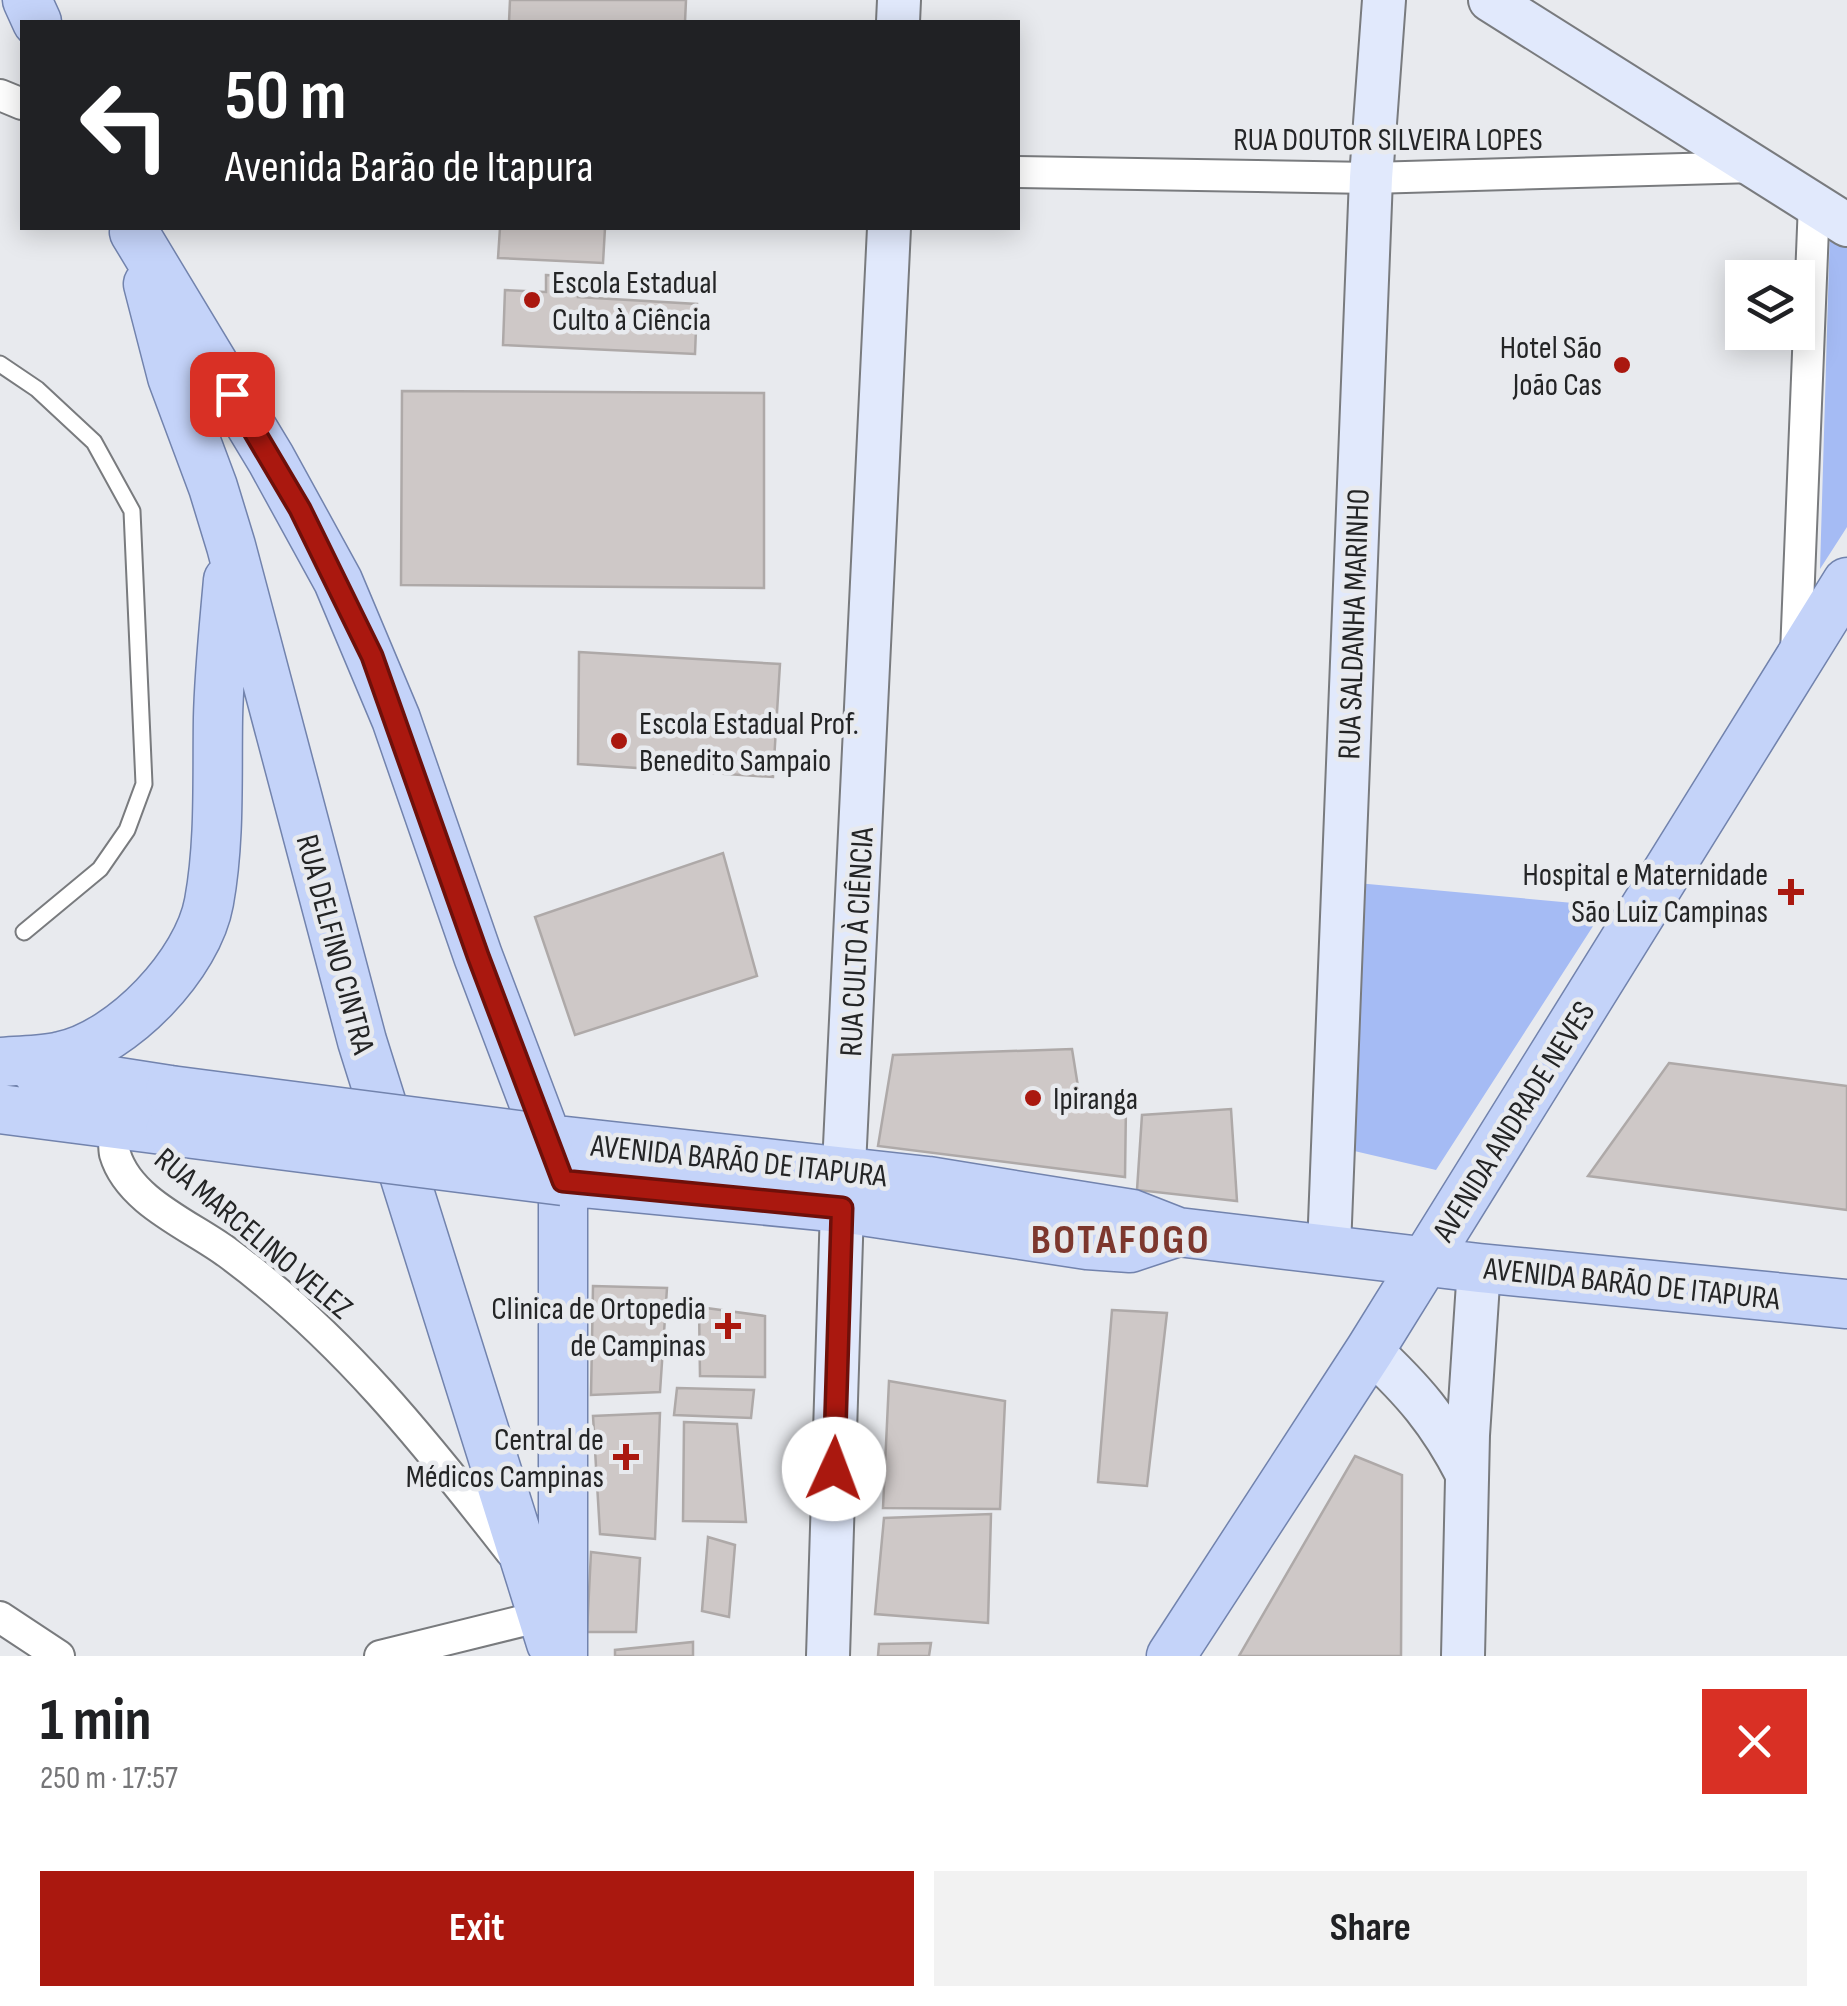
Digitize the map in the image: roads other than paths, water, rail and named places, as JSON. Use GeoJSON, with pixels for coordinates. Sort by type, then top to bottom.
{"type":"FeatureCollection","features":[{"type":"Feature","properties":{"kind":"main road"},"geometry":{"type":"LineString","coordinates":[[133,230],[272,459],[338,581],[372,656],[478,956],[556,1160],[553,1642]]}},
{"type":"Feature","properties":{"kind":"main road","name":"RUA DELFINO CINTRA"},"geometry":{"type":"LineString","coordinates":[[133,230],[172,377],[231,546],[362,1041],[526,1571],[553,1642]]}},
{"type":"Feature","properties":{"kind":"main road"},"geometry":{"type":"LineString","coordinates":[[213,487],[235,469],[272,459]]}},
{"type":"Feature","properties":{"kind":"main road"},"geometry":{"type":"LineString","coordinates":[[0,1063],[62,1056],[100,1041],[129,1021],[174,975],[209,906],[216,815],[218,694],[231,546]]}},
{"type":"Feature","properties":{"kind":"main road","name":"AVENIDA ANDRADE NEVES"},"geometry":{"type":"LineString","coordinates":[[1171,1656],[1370,1350],[1847,582]]}},
{"type":"Feature","properties":{"kind":"main road","name":"AVENIDA BARÃO DE ITAPURA"},"geometry":{"type":"LineString","coordinates":[[0,1063],[170,1111],[556,1160],[844,1190],[1101,1246],[1130,1248],[1178,1232],[1478,1268],[1847,1304]]}},
{"type":"Feature","properties":{"kind":"main road","name":"AVENIDA BARÃO DE ITAPURA"},"geometry":{"type":"LineString","coordinates":[[0,1109],[115,1123],[170,1111]]}},
{"type":"Feature","properties":{"kind":"main road"},"geometry":{"type":"LineString","coordinates":[[1202,1656],[1205,1608]]}},
{"type":"Feature","properties":{"kind":"street","name":"RUA SALDANHA MARINHO"},"geometry":{"type":"LineString","coordinates":[[1328,1248],[1371,178],[1384,0]]}},
{"type":"Feature","properties":{"kind":"street"},"geometry":{"type":"LineString","coordinates":[[1490,0],[1831,214],[1796,669]]}},
{"type":"Feature","properties":{"kind":"street","name":"RUA DOUTOR SILVEIRA LOPES"},"geometry":{"type":"LineString","coordinates":[[1020,172],[1371,178],[1758,168]]}},
{"type":"Feature","properties":{"kind":"street","name":"RUA CULTO À CIÊNCIA"},"geometry":{"type":"LineString","coordinates":[[828,1656],[844,1190],[889,230]]}},
{"type":"Feature","properties":{"kind":"street","name":"RUA MARCELINO VELEZ"},"geometry":{"type":"LineString","coordinates":[[115,1123],[115,1153],[138,1188],[303,1312],[406,1420],[526,1571]]}},
{"type":"Feature","properties":{"kind":"street"},"geometry":{"type":"LineString","coordinates":[[1463,1656],[1467,1474],[1478,1268]]}},
{"type":"Feature","properties":{"kind":"street"},"geometry":{"type":"LineString","coordinates":[[1370,1350],[1403,1380],[1444,1430],[1467,1474]]}},
{"type":"Feature","properties":{"kind":"street"},"geometry":{"type":"LineString","coordinates":[[0,1617],[60,1656]]}},
{"type":"Feature","properties":{"kind":"street"},"geometry":{"type":"LineString","coordinates":[[380,1656],[553,1642]]}},
{"type":"Feature","properties":{"kind":"lane"},"geometry":{"type":"LineString","coordinates":[[0,364],[37,388],[94,442],[132,511],[144,784],[128,830],[100,869],[24,932]]}},
{"type":"Feature","properties":{"kind":"place","name":"Escola Estadual Culto à Ciência"},"geometry":{"type":"Point","coordinates":[532,300]}},
{"type":"Feature","properties":{"kind":"place","name":"Hotel São João Cas"},"geometry":{"type":"Point","coordinates":[1622,365]}},
{"type":"Feature","properties":{"kind":"place","name":"Escola Estadual Prof. Benedito Sampaio"},"geometry":{"type":"Point","coordinates":[619,741]}},
{"type":"Feature","properties":{"kind":"place","name":"Hospital e Maternidade São Luiz Campinas"},"geometry":{"type":"Point","coordinates":[1791,892]}},
{"type":"Feature","properties":{"kind":"place","name":"Ipiranga"},"geometry":{"type":"Point","coordinates":[1033,1098]}},
{"type":"Feature","properties":{"kind":"place","name":"Clinica de Ortopedia de Campinas"},"geometry":{"type":"Point","coordinates":[728,1326]}},
{"type":"Feature","properties":{"kind":"place","name":"Central de Médicos Campinas"},"geometry":{"type":"Point","coordinates":[626,1457]}},
{"type":"Feature","properties":{"kind":"district","name":"BOTAFOGO"},"geometry":{"type":"Point","coordinates":[1121,1238]}}]}
